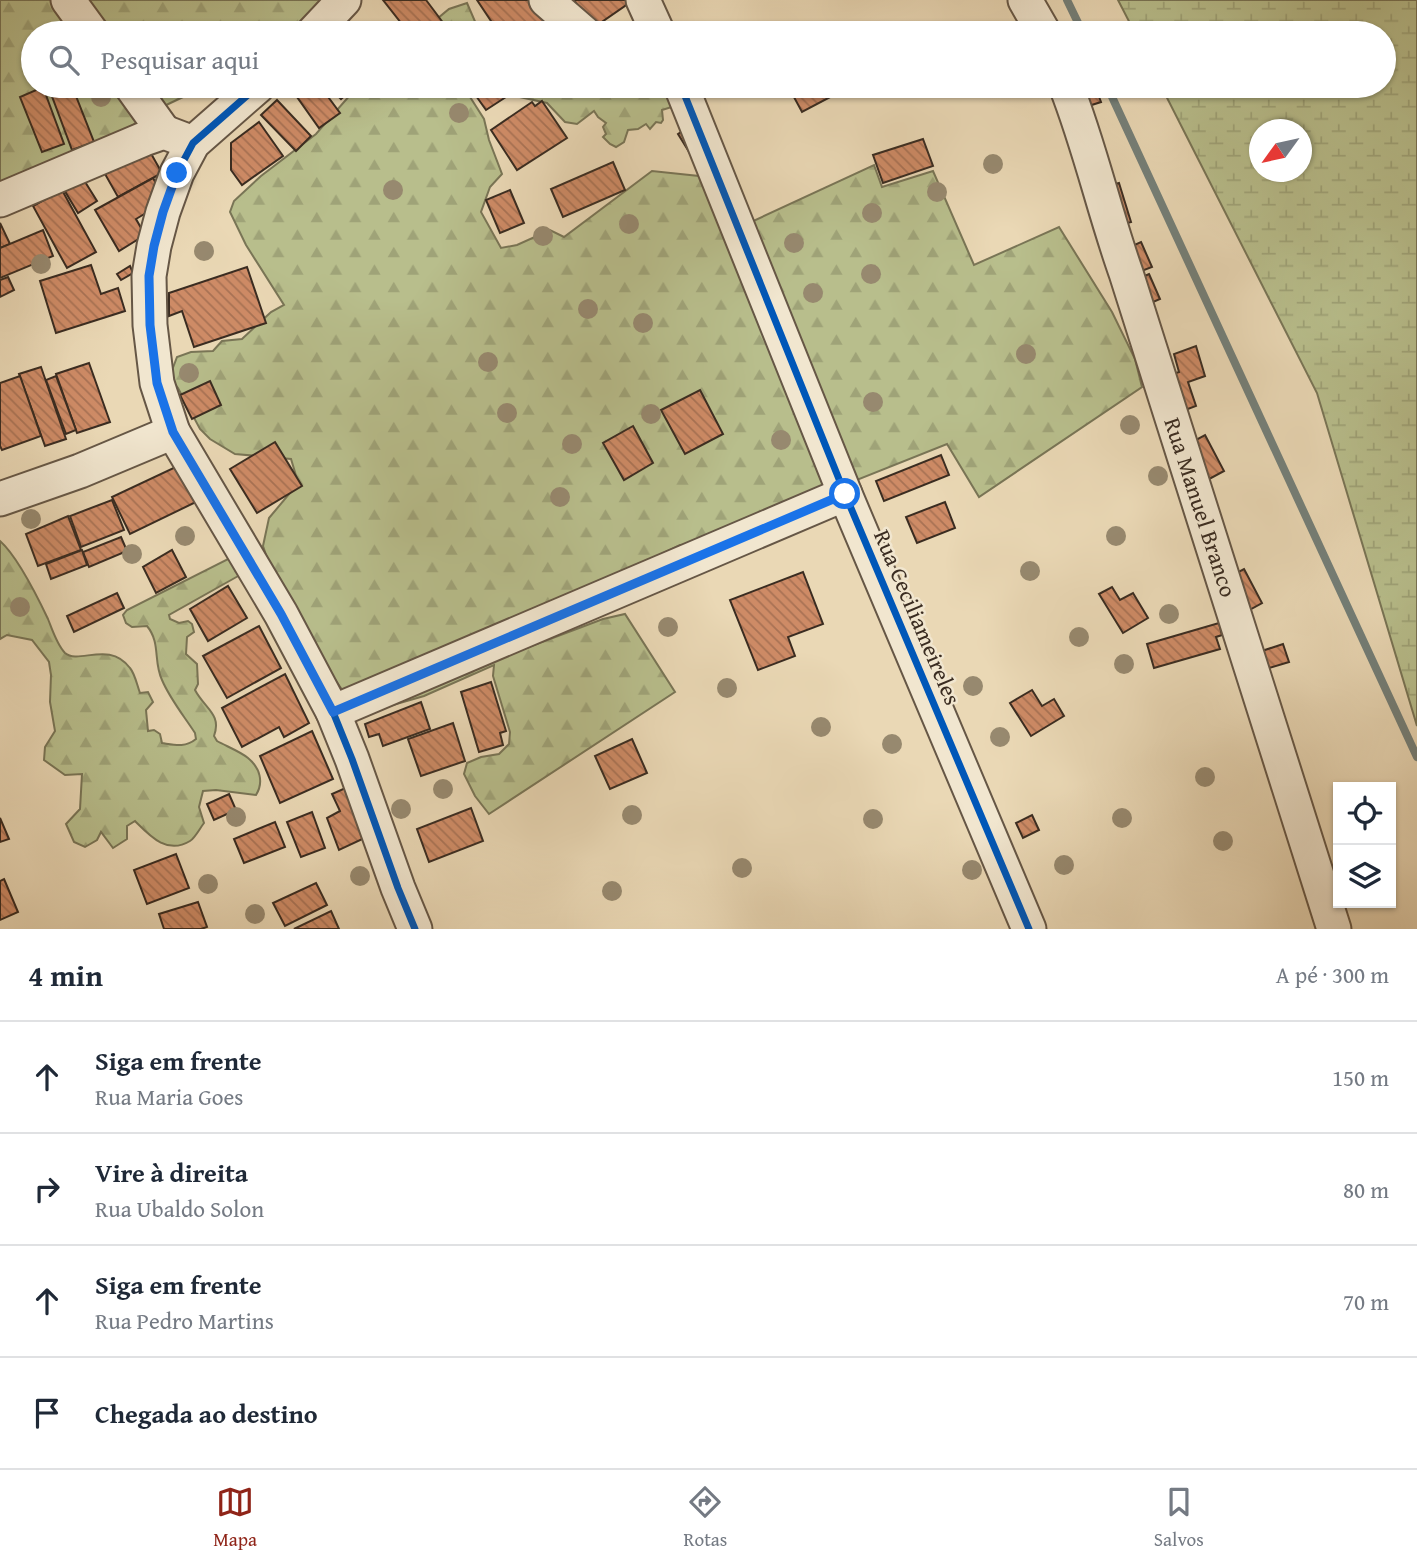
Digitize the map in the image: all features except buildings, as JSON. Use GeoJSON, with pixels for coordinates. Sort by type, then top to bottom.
{"type":"FeatureCollection","features":[{"type":"Feature","properties":{"kind":"street"},"geometry":{"type":"LineString","coordinates":[[68,0],[83,21]]}},
{"type":"Feature","properties":{"kind":"street"},"geometry":{"type":"LineString","coordinates":[[324,21],[344,0]]}},
{"type":"Feature","properties":{"kind":"street"},"geometry":{"type":"LineString","coordinates":[[546,0],[570,21]]}},
{"type":"Feature","properties":{"kind":"street"},"geometry":{"type":"LineString","coordinates":[[643,0],[653,21]]}},
{"type":"Feature","properties":{"kind":"street"},"geometry":{"type":"LineString","coordinates":[[1025,0],[1037,21]]}},
{"type":"Feature","properties":{"kind":"street"},"geometry":{"type":"LineString","coordinates":[[142,98],[179,138],[177,173],[163,212],[149,276],[150,325],[157,383],[173,432],[281,614],[333,712],[415,929]]}},
{"type":"Feature","properties":{"kind":"street"},"geometry":{"type":"LineString","coordinates":[[0,200],[144,139],[179,138],[240,98]]}},
{"type":"Feature","properties":{"kind":"street","name":"Rua Ceciliameireles"},"geometry":{"type":"LineString","coordinates":[[686,98],[845,494],[1029,929]]}},
{"type":"Feature","properties":{"kind":"street","name":"Rua Manuel Branco"},"geometry":{"type":"LineString","coordinates":[[1071,98],[1110,229],[1334,929]]}},
{"type":"Feature","properties":{"kind":"street"},"geometry":{"type":"LineString","coordinates":[[0,499],[80,471],[173,432]]}},
{"type":"Feature","properties":{"kind":"street"},"geometry":{"type":"LineString","coordinates":[[333,712],[845,494]]}},
{"type":"Feature","properties":{"kind":"green space"},"geometry":{"type":"Polygon","coordinates":[[[0,0],[326,0],[306,21],[21,21],[21,98],[181,98],[115,136],[0,187],[0,0]]]}},
{"type":"Feature","properties":{"kind":"green space"},"geometry":{"type":"Polygon","coordinates":[[[1118,0],[1417,0],[1417,726],[1317,393],[1167,98],[1396,98],[1396,21],[1129,21],[1118,0]]]}},
{"type":"Feature","properties":{"kind":"green space"},"geometry":{"type":"Polygon","coordinates":[[[467,3],[475,21],[434,21],[449,9],[467,3]]]}},
{"type":"Feature","properties":{"kind":"green space"},"geometry":{"type":"Polygon","coordinates":[[[348,98],[471,98],[484,119],[502,174],[490,187],[481,212],[501,248],[517,245],[550,230],[564,237],[652,171],[699,176],[749,223],[874,165],[882,187],[933,171],[974,265],[1059,227],[1112,312],[1135,359],[1142,387],[979,497],[947,444],[859,479],[829,514],[766,542],[680,545],[591,588],[526,648],[603,619],[625,614],[675,692],[489,814],[475,796],[464,774],[467,763],[499,754],[509,744],[510,732],[493,676],[494,665],[424,696],[369,712],[343,691],[283,605],[263,546],[269,518],[290,493],[297,479],[291,459],[235,454],[210,439],[200,429],[173,382],[171,373],[177,357],[191,352],[213,351],[222,341],[242,339],[271,312],[284,305],[246,245],[230,212],[234,201],[261,176],[316,134],[348,98]]]}},
{"type":"Feature","properties":{"kind":"green space"},"geometry":{"type":"Polygon","coordinates":[[[524,98],[677,98],[675,106],[662,110],[661,123],[656,122],[650,129],[646,124],[638,129],[628,130],[624,142],[616,147],[603,137],[606,134],[603,127],[606,123],[594,111],[577,124],[565,122],[547,103],[524,98]]]}},
{"type":"Feature","properties":{"kind":"green space"},"geometry":{"type":"Polygon","coordinates":[[[0,541],[27,578],[65,653],[71,656],[104,654],[122,660],[132,670],[140,693],[148,692],[153,702],[146,710],[148,731],[154,730],[160,734],[162,743],[176,745],[192,742],[196,739],[195,733],[162,680],[151,632],[147,626],[132,627],[126,623],[123,615],[127,610],[230,558],[240,575],[169,615],[170,619],[179,623],[188,621],[192,624],[194,632],[187,637],[186,654],[197,664],[198,684],[195,690],[214,717],[214,736],[217,741],[245,756],[255,766],[260,775],[256,795],[203,791],[199,807],[204,823],[192,840],[182,845],[166,845],[160,842],[135,821],[127,826],[127,839],[113,848],[101,832],[97,840],[85,847],[74,842],[66,824],[80,809],[82,774],[65,775],[44,760],[45,747],[55,731],[50,702],[49,662],[32,640],[7,635],[0,639],[0,541]]]}},
{"type":"Feature","properties":{"kind":"waterway"},"geometry":{"type":"LineString","coordinates":[[1067,0],[1077,21]]}},
{"type":"Feature","properties":{"kind":"waterway"},"geometry":{"type":"LineString","coordinates":[[1113,98],[1417,757]]}},
{"type":"Feature","properties":{"kind":"cycle path"},"geometry":{"type":"LineString","coordinates":[[244,98],[193,143],[177,173],[163,212],[149,276],[150,325],[157,383],[173,432],[281,614],[333,712],[415,929]]}},
{"type":"Feature","properties":{"kind":"cycle path"},"geometry":{"type":"LineString","coordinates":[[686,98],[845,494],[1029,929]]}},
{"type":"Feature","properties":{"kind":"route"},"geometry":{"type":"LineString","coordinates":[[177,173],[163,212],[149,276],[150,325],[157,383],[173,432],[281,614],[333,712],[845,494]]}}]}
